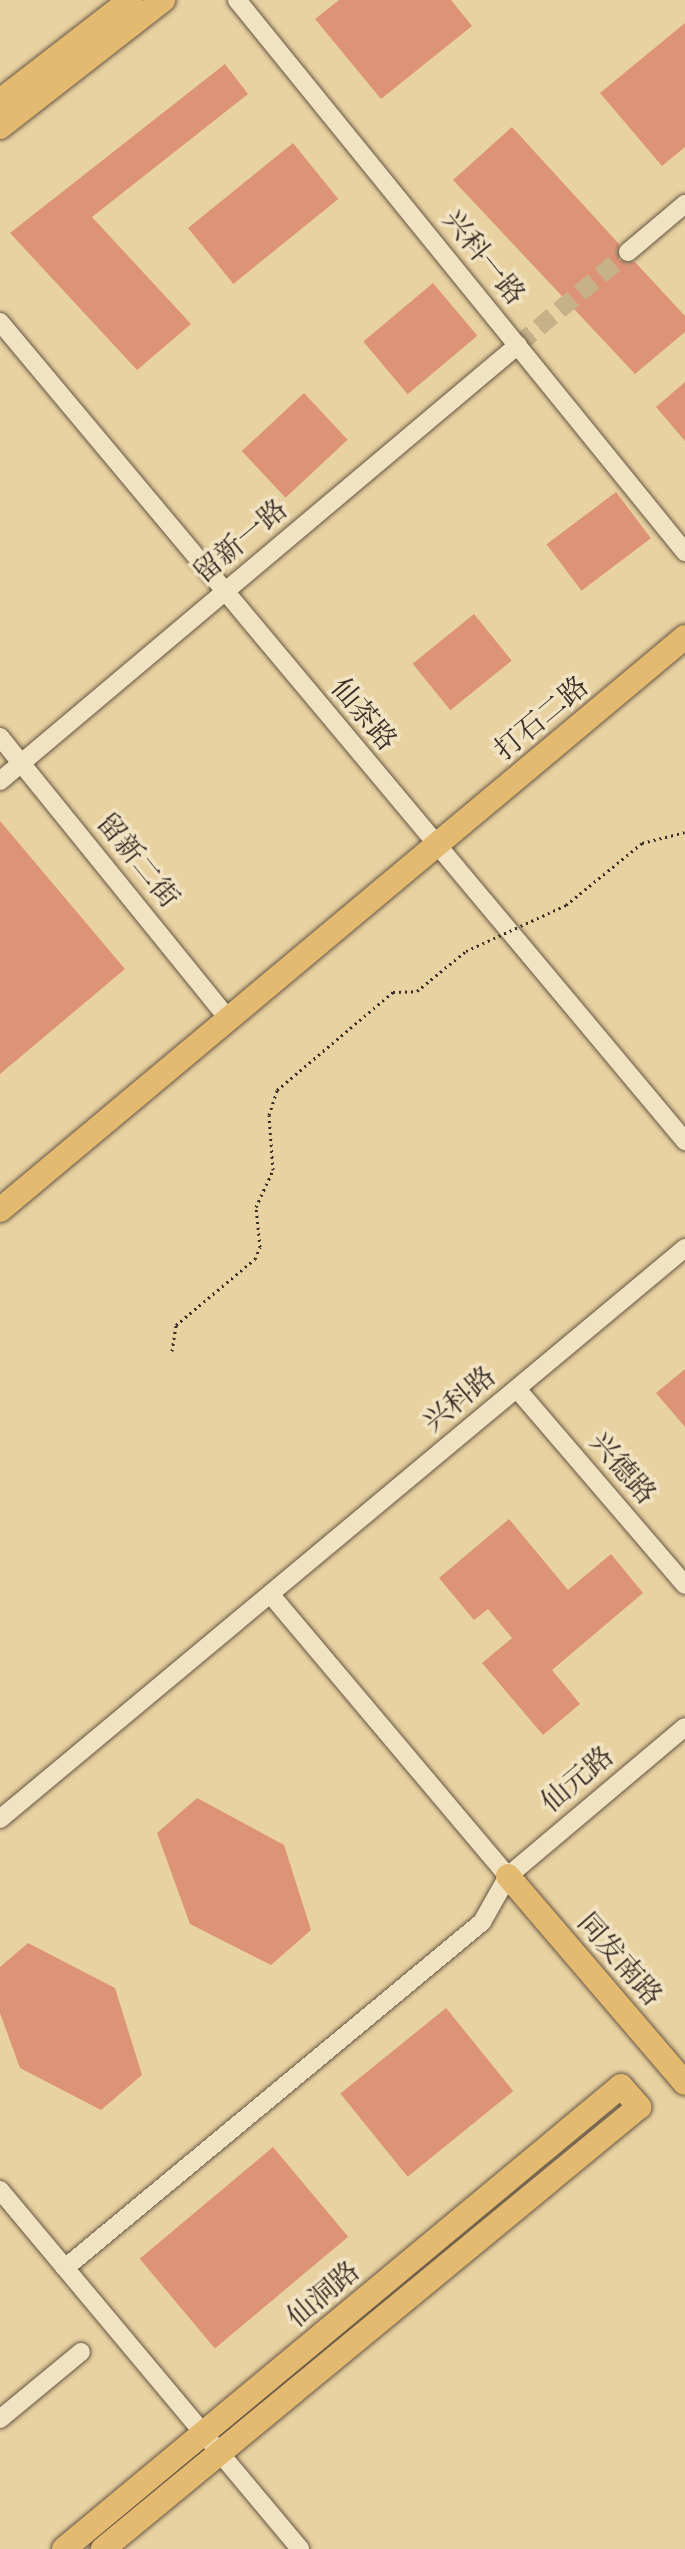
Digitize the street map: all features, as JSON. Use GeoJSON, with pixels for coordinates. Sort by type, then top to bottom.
{"type":"FeatureCollection","features":[{"type":"Feature","properties":{"kind":"main road"},"geometry":{"type":"LineString","coordinates":[[0,101],[130,0]]}},
{"type":"Feature","properties":{"kind":"main road"},"geometry":{"type":"LineString","coordinates":[[0,127],[163,0]]}},
{"type":"Feature","properties":{"kind":"main road","name":"打石二路"},"geometry":{"type":"LineString","coordinates":[[0,1210],[438,847],[685,637]]}},
{"type":"Feature","properties":{"kind":"main road","name":"同发南路"},"geometry":{"type":"LineString","coordinates":[[508,1876],[685,2083]]}},
{"type":"Feature","properties":{"kind":"main road","name":"仙洞路"},"geometry":{"type":"LineString","coordinates":[[64,2549],[621,2086],[639,2107],[103,2549]]}},
{"type":"Feature","properties":{"kind":"street","name":"兴科一路"},"geometry":{"type":"LineString","coordinates":[[237,0],[685,552]]}},
{"type":"Feature","properties":{"kind":"street"},"geometry":{"type":"LineString","coordinates":[[628,252],[685,204]]}},
{"type":"Feature","properties":{"kind":"street","name":"仙茶路"},"geometry":{"type":"LineString","coordinates":[[0,322],[685,1141]]}},
{"type":"Feature","properties":{"kind":"street","name":"留新一路"},"geometry":{"type":"LineString","coordinates":[[0,781],[518,345]]}},
{"type":"Feature","properties":{"kind":"street","name":"留新二街"},"geometry":{"type":"LineString","coordinates":[[0,737],[229,1020]]}},
{"type":"Feature","properties":{"kind":"street","name":"兴科路"},"geometry":{"type":"LineString","coordinates":[[0,1819],[685,1248]]}},
{"type":"Feature","properties":{"kind":"street","name":"兴德路"},"geometry":{"type":"LineString","coordinates":[[517,1389],[685,1585]]}},
{"type":"Feature","properties":{"kind":"street"},"geometry":{"type":"LineString","coordinates":[[65,2268],[482,1922],[508,1876],[271,1595]]}},
{"type":"Feature","properties":{"kind":"street","name":"仙元路"},"geometry":{"type":"LineString","coordinates":[[508,1876],[685,1727]]}},
{"type":"Feature","properties":{"kind":"street"},"geometry":{"type":"LineString","coordinates":[[0,2190],[300,2549]]}},
{"type":"Feature","properties":{"kind":"street"},"geometry":{"type":"LineString","coordinates":[[0,2419],[81,2352]]}},
{"type":"Feature","properties":{"kind":"path"},"geometry":{"type":"LineString","coordinates":[[172,1351],[176,1325],[255,1259],[260,1247],[256,1207],[273,1170],[269,1115],[277,1090],[393,992],[417,991],[466,951],[566,905],[642,843],[685,832]]}},
{"type":"Feature","properties":{"kind":"building"},"geometry":{"type":"Polygon","coordinates":[[[339,0],[451,0],[472,26],[381,99],[315,19],[339,0]]]}},
{"type":"Feature","properties":{"kind":"building"},"geometry":{"type":"Polygon","coordinates":[[[685,23],[685,147],[662,166],[600,93],[685,23]]]}},
{"type":"Feature","properties":{"kind":"building"},"geometry":{"type":"Polygon","coordinates":[[[225,64],[248,94],[92,217],[191,324],[137,370],[10,233],[225,64]]]}},
{"type":"Feature","properties":{"kind":"building"},"geometry":{"type":"Polygon","coordinates":[[[512,127],[619,244],[619,260],[635,262],[685,316],[685,332],[635,374],[453,180],[512,127]]]}},
{"type":"Feature","properties":{"kind":"building"},"geometry":{"type":"Polygon","coordinates":[[[293,143],[338,199],[233,284],[188,228],[293,143]]]}},
{"type":"Feature","properties":{"kind":"building"},"geometry":{"type":"Polygon","coordinates":[[[433,283],[477,336],[408,394],[363,341],[433,283]]]}},
{"type":"Feature","properties":{"kind":"building"},"geometry":{"type":"Polygon","coordinates":[[[685,382],[685,441],[656,407],[685,382]]]}},
{"type":"Feature","properties":{"kind":"building"},"geometry":{"type":"Polygon","coordinates":[[[304,393],[348,440],[285,498],[242,451],[304,393]]]}},
{"type":"Feature","properties":{"kind":"building"},"geometry":{"type":"Polygon","coordinates":[[[616,492],[651,538],[581,591],[547,544],[616,492]]]}},
{"type":"Feature","properties":{"kind":"building"},"geometry":{"type":"Polygon","coordinates":[[[474,614],[512,661],[450,710],[413,664],[474,614]]]}},
{"type":"Feature","properties":{"kind":"building"},"geometry":{"type":"Polygon","coordinates":[[[0,821],[125,969],[0,1074],[0,821]]]}},
{"type":"Feature","properties":{"kind":"building"},"geometry":{"type":"Polygon","coordinates":[[[685,1369],[685,1427],[656,1393],[685,1369]]]}},
{"type":"Feature","properties":{"kind":"building"},"geometry":{"type":"Polygon","coordinates":[[[509,1519],[568,1590],[611,1554],[643,1593],[552,1670],[580,1704],[543,1735],[482,1663],[512,1638],[488,1609],[474,1620],[439,1578],[509,1519]]]}},
{"type":"Feature","properties":{"kind":"building"},"geometry":{"type":"Polygon","coordinates":[[[197,1798],[284,1845],[311,1930],[271,1965],[190,1924],[157,1833],[197,1798]]]}},
{"type":"Feature","properties":{"kind":"building"},"geometry":{"type":"Polygon","coordinates":[[[28,1943],[115,1988],[142,2075],[101,2110],[20,2068],[0,2013],[0,1967],[28,1943]]]}},
{"type":"Feature","properties":{"kind":"building"},"geometry":{"type":"Polygon","coordinates":[[[446,2008],[513,2091],[408,2177],[340,2094],[446,2008]]]}},
{"type":"Feature","properties":{"kind":"building"},"geometry":{"type":"Polygon","coordinates":[[[273,2147],[348,2237],[215,2348],[140,2259],[273,2147]]]}},
{"type":"Feature","properties":{"kind":"tunnel"},"geometry":{"type":"LineString","coordinates":[[518,345],[628,252]]}}]}
